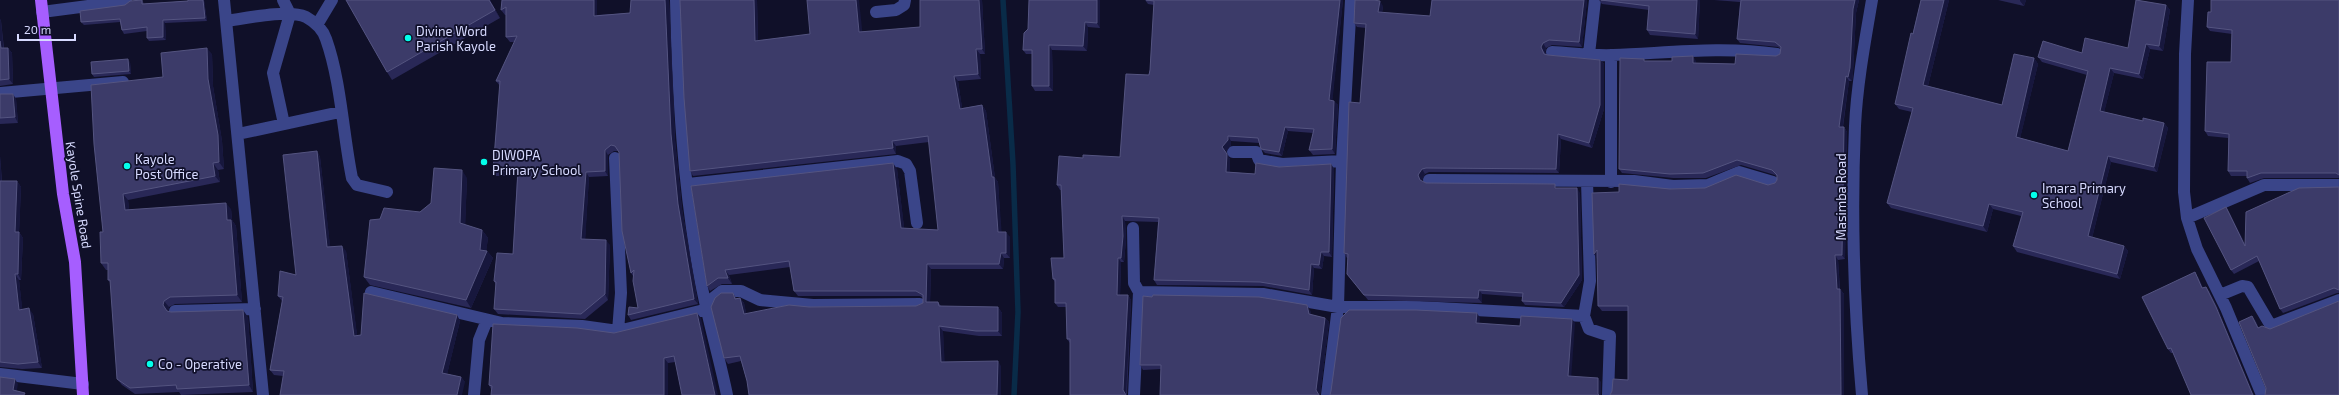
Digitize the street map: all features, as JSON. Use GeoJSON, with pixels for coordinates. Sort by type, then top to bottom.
{"type":"FeatureCollection","features":[{"type":"Feature","properties":{"kind":"main road","name":"Kayole Spine Road"},"geometry":{"type":"LineString","coordinates":[[41,6],[63,194],[75,262],[83,390]]}},
{"type":"Feature","properties":{"kind":"street"},"geometry":{"type":"LineString","coordinates":[[224,0],[263,395]]}},
{"type":"Feature","properties":{"kind":"street"},"geometry":{"type":"LineString","coordinates":[[283,0],[290,14],[273,73],[284,124]]}},
{"type":"Feature","properties":{"kind":"street"},"geometry":{"type":"LineString","coordinates":[[317,25],[332,0]]}},
{"type":"Feature","properties":{"kind":"street"},"geometry":{"type":"LineString","coordinates":[[676,0],[681,117],[700,278],[727,395]]}},
{"type":"Feature","properties":{"kind":"street"},"geometry":{"type":"LineString","coordinates":[[876,12],[900,8],[904,5],[905,0]]}},
{"type":"Feature","properties":{"kind":"street"},"geometry":{"type":"LineString","coordinates":[[1327,395],[1338,307],[1342,161],[1351,0]]}},
{"type":"Feature","properties":{"kind":"street"},"geometry":{"type":"LineString","coordinates":[[1589,54],[1595,0]]}},
{"type":"Feature","properties":{"kind":"street","name":"Masimba Road"},"geometry":{"type":"LineString","coordinates":[[1862,395],[1856,303],[1855,125],[1864,45],[1872,0]]}},
{"type":"Feature","properties":{"kind":"street"},"geometry":{"type":"LineString","coordinates":[[2188,0],[2184,54],[2184,192],[2187,218],[2197,249],[2220,295],[2262,395]]}},
{"type":"Feature","properties":{"kind":"street"},"geometry":{"type":"LineString","coordinates":[[41,6],[126,2]]}},
{"type":"Feature","properties":{"kind":"street"},"geometry":{"type":"LineString","coordinates":[[227,20],[290,14],[305,17],[317,25],[326,38],[354,182],[364,187],[387,192]]}},
{"type":"Feature","properties":{"kind":"street"},"geometry":{"type":"LineString","coordinates":[[1552,52],[1611,55],[1686,50],[1758,51],[1777,54]]}},
{"type":"Feature","properties":{"kind":"street"},"geometry":{"type":"LineString","coordinates":[[1611,55],[1611,182]]}},
{"type":"Feature","properties":{"kind":"street"},"geometry":{"type":"LineString","coordinates":[[0,93],[51,90],[134,80]]}},
{"type":"Feature","properties":{"kind":"street"},"geometry":{"type":"LineString","coordinates":[[238,134],[340,112]]}},
{"type":"Feature","properties":{"kind":"street"},"geometry":{"type":"LineString","coordinates":[[1233,152],[1256,152],[1259,160],[1282,164],[1342,161]]}},
{"type":"Feature","properties":{"kind":"street"},"geometry":{"type":"LineString","coordinates":[[615,158],[621,293],[618,331]]}},
{"type":"Feature","properties":{"kind":"street"},"geometry":{"type":"LineString","coordinates":[[688,184],[898,161],[906,164],[910,171],[917,223]]}},
{"type":"Feature","properties":{"kind":"street"},"geometry":{"type":"LineString","coordinates":[[1429,180],[1634,181],[1673,186],[1708,185],[1739,172],[1773,182]]}},
{"type":"Feature","properties":{"kind":"street"},"geometry":{"type":"LineString","coordinates":[[1587,181],[1590,281],[1584,316],[1589,329],[1610,336],[1608,395]]}},
{"type":"Feature","properties":{"kind":"street"},"geometry":{"type":"LineString","coordinates":[[2187,218],[2264,185],[2339,185]]}},
{"type":"Feature","properties":{"kind":"street"},"geometry":{"type":"LineString","coordinates":[[1133,228],[1134,283],[1139,292],[1134,395]]}},
{"type":"Feature","properties":{"kind":"street"},"geometry":{"type":"LineString","coordinates":[[2220,295],[2242,286],[2248,287],[2271,326],[2339,300]]}},
{"type":"Feature","properties":{"kind":"street"},"geometry":{"type":"LineString","coordinates":[[708,309],[712,299],[722,291],[741,291],[760,300],[813,305],[920,304]]}},
{"type":"Feature","properties":{"kind":"street"},"geometry":{"type":"LineString","coordinates":[[371,292],[488,320],[531,325],[582,326],[618,331],[708,309]]}},
{"type":"Feature","properties":{"kind":"street"},"geometry":{"type":"LineString","coordinates":[[1139,292],[1263,294],[1338,307],[1419,307],[1584,316]]}},
{"type":"Feature","properties":{"kind":"street"},"geometry":{"type":"LineString","coordinates":[[175,311],[255,309]]}},
{"type":"Feature","properties":{"kind":"street"},"geometry":{"type":"LineString","coordinates":[[474,395],[480,340],[488,320]]}},
{"type":"Feature","properties":{"kind":"street"},"geometry":{"type":"LineString","coordinates":[[0,374],[83,390]]}},
{"type":"Feature","properties":{"kind":"building"},"geometry":{"type":"Polygon","coordinates":[[[142,0],[142,4],[203,0],[205,18],[163,20],[163,37],[147,38],[147,27],[122,30],[120,19],[81,22],[80,11],[125,5],[130,1],[142,0]]]}},
{"type":"Feature","properties":{"kind":"building","name":"Divine Word Parish Kayole"},"geometry":{"type":"Polygon","coordinates":[[[346,0],[489,0],[495,10],[387,72],[346,0]]]}},
{"type":"Feature","properties":{"kind":"building"},"geometry":{"type":"Polygon","coordinates":[[[502,0],[594,0],[594,16],[630,13],[631,0],[665,0],[671,134],[678,204],[694,299],[628,315],[629,307],[638,308],[633,281],[634,270],[631,273],[622,231],[619,152],[615,146],[611,145],[605,150],[605,171],[586,172],[581,239],[606,240],[605,294],[581,314],[494,309],[496,282],[494,281],[497,253],[513,254],[518,171],[493,171],[500,81],[496,81],[517,36],[506,37],[506,7],[501,10],[502,0]]]}},
{"type":"Feature","properties":{"kind":"building"},"geometry":{"type":"Polygon","coordinates":[[[680,0],[754,0],[755,41],[810,34],[807,0],[856,0],[859,32],[920,27],[920,0],[979,0],[982,49],[976,49],[978,74],[954,76],[960,109],[982,105],[992,177],[994,177],[998,232],[1006,232],[1006,253],[1001,253],[999,264],[927,264],[926,302],[938,302],[939,306],[998,307],[998,331],[976,331],[939,326],[941,362],[998,361],[997,395],[749,395],[740,356],[724,358],[711,307],[715,298],[721,293],[733,293],[735,299],[740,298],[744,314],[789,305],[809,307],[916,306],[923,303],[923,295],[916,291],[794,291],[789,261],[725,270],[728,278],[718,278],[707,286],[691,186],[893,163],[901,228],[938,230],[928,136],[892,141],[893,148],[690,171],[684,98],[680,0]]]}},
{"type":"Feature","properties":{"kind":"building"},"geometry":{"type":"Polygon","coordinates":[[[1029,0],[1097,0],[1097,23],[1085,22],[1083,46],[1049,45],[1049,86],[1032,86],[1032,50],[1023,50],[1024,33],[1028,29],[1029,0]]]}},
{"type":"Feature","properties":{"kind":"building"},"geometry":{"type":"Polygon","coordinates":[[[1146,0],[1340,0],[1329,100],[1334,101],[1332,149],[1309,150],[1314,129],[1285,127],[1279,152],[1261,149],[1258,138],[1228,136],[1228,140],[1222,147],[1227,154],[1226,172],[1255,174],[1256,163],[1279,167],[1331,164],[1329,252],[1321,252],[1319,265],[1311,264],[1309,290],[1260,282],[1154,280],[1159,218],[1122,216],[1123,236],[1121,258],[1118,258],[1117,295],[1128,295],[1123,390],[1126,395],[1070,395],[1070,339],[1067,339],[1066,303],[1055,303],[1055,279],[1053,279],[1051,258],[1064,258],[1061,185],[1057,185],[1059,156],[1083,158],[1083,155],[1120,157],[1126,74],[1149,75],[1150,70],[1154,1],[1146,0]]]}},
{"type":"Feature","properties":{"kind":"building"},"geometry":{"type":"Polygon","coordinates":[[[1355,0],[1380,1],[1378,12],[1430,16],[1432,0],[1584,0],[1579,42],[1549,40],[1543,43],[1541,47],[1544,54],[1548,55],[1600,60],[1600,105],[1589,143],[1558,134],[1556,169],[1426,168],[1422,169],[1418,175],[1420,180],[1426,183],[1555,184],[1555,188],[1577,188],[1579,275],[1561,303],[1522,301],[1523,293],[1479,290],[1478,298],[1364,295],[1347,274],[1348,254],[1344,253],[1349,102],[1360,103],[1366,24],[1354,23],[1355,0]]]}},
{"type":"Feature","properties":{"kind":"building"},"geometry":{"type":"Polygon","coordinates":[[[1601,0],[1697,0],[1695,34],[1647,30],[1649,6],[1601,0]]]}},
{"type":"Feature","properties":{"kind":"building"},"geometry":{"type":"Polygon","coordinates":[[[1741,0],[1855,0],[1853,9],[1850,68],[1848,77],[1846,76],[1839,127],[1844,127],[1842,255],[1835,255],[1837,289],[1840,289],[1841,395],[1610,395],[1612,391],[1613,379],[1628,380],[1628,306],[1598,306],[1597,250],[1594,254],[1592,193],[1619,192],[1619,184],[1670,189],[1705,188],[1736,175],[1768,185],[1775,183],[1777,180],[1777,175],[1772,170],[1737,160],[1703,173],[1670,174],[1619,169],[1620,58],[1644,59],[1644,61],[1672,61],[1672,57],[1693,56],[1693,63],[1735,64],[1736,54],[1776,56],[1780,54],[1781,47],[1775,42],[1737,39],[1741,0]]]}},
{"type":"Feature","properties":{"kind":"building"},"geometry":{"type":"Polygon","coordinates":[[[1921,0],[1944,0],[1923,85],[2002,105],[2014,54],[2034,58],[2016,137],[2068,151],[2088,71],[2038,57],[2043,41],[2082,53],[2085,38],[2128,48],[2136,0],[2166,5],[2159,46],[2146,44],[2139,74],[2110,68],[2100,111],[2143,121],[2143,118],[2164,123],[2154,167],[2108,156],[2088,236],[2124,246],[2117,274],[2013,246],[2023,212],[1989,204],[1983,226],[1887,203],[1913,108],[1895,104],[1911,33],[1913,34],[1921,0]]]}},
{"type":"Feature","properties":{"kind":"building"},"geometry":{"type":"Polygon","coordinates":[[[2211,0],[2339,0],[2339,175],[2336,173],[2261,173],[2247,178],[2247,171],[2228,171],[2229,134],[2205,131],[2207,62],[2231,62],[2232,30],[2207,27],[2208,12],[2211,12],[2211,0]]]}},
{"type":"Feature","properties":{"kind":"building"},"geometry":{"type":"Polygon","coordinates":[[[0,41],[1,48],[8,48],[9,79],[0,80],[0,41]]]}},
{"type":"Feature","properties":{"kind":"building"},"geometry":{"type":"Polygon","coordinates":[[[207,48],[208,79],[218,135],[219,162],[213,163],[215,176],[123,194],[125,210],[226,203],[227,220],[231,220],[237,295],[170,297],[164,301],[163,305],[167,311],[171,312],[243,310],[249,385],[177,389],[176,385],[130,388],[117,379],[110,280],[108,280],[108,263],[101,263],[100,232],[103,232],[94,144],[91,85],[163,77],[161,53],[207,48]]]}},
{"type":"Feature","properties":{"kind":"building"},"geometry":{"type":"Polygon","coordinates":[[[128,59],[129,71],[92,74],[91,62],[128,59]]]}},
{"type":"Feature","properties":{"kind":"building"},"geometry":{"type":"Polygon","coordinates":[[[0,94],[13,94],[15,117],[0,118],[0,94]]]}},
{"type":"Feature","properties":{"kind":"building"},"geometry":{"type":"Polygon","coordinates":[[[317,151],[327,247],[342,246],[354,336],[361,335],[364,293],[457,315],[442,373],[461,377],[457,395],[280,395],[284,371],[270,370],[283,297],[278,296],[280,271],[296,275],[283,155],[317,151]]]}},
{"type":"Feature","properties":{"kind":"building"},"geometry":{"type":"Polygon","coordinates":[[[434,168],[462,170],[460,223],[482,230],[480,250],[487,251],[466,300],[364,277],[370,220],[380,219],[384,208],[420,212],[431,203],[434,168]]]}},
{"type":"Feature","properties":{"kind":"building"},"geometry":{"type":"Polygon","coordinates":[[[0,181],[17,181],[15,232],[19,232],[18,274],[15,274],[19,310],[29,308],[38,362],[18,364],[0,362],[0,181]]]}},
{"type":"Feature","properties":{"kind":"building"},"geometry":{"type":"Polygon","coordinates":[[[2339,187],[2339,290],[2334,288],[2280,309],[2257,256],[2231,270],[2204,218],[2226,207],[2245,246],[2246,212],[2299,188],[2339,187]]]}},
{"type":"Feature","properties":{"kind":"building"},"geometry":{"type":"Polygon","coordinates":[[[2195,272],[2202,288],[2206,287],[2216,307],[2253,395],[2191,395],[2171,348],[2168,349],[2142,297],[2195,272]]]}},
{"type":"Feature","properties":{"kind":"building"},"geometry":{"type":"Polygon","coordinates":[[[1153,295],[1259,297],[1307,305],[1309,314],[1325,318],[1316,390],[1319,395],[1160,395],[1161,365],[1140,365],[1143,296],[1152,297],[1153,295]]]}},
{"type":"Feature","properties":{"kind":"building"},"geometry":{"type":"Polygon","coordinates":[[[2339,301],[2339,395],[2265,395],[2266,388],[2239,322],[2252,316],[2258,328],[2262,326],[2270,329],[2339,301]]]}},
{"type":"Feature","properties":{"kind":"building"},"geometry":{"type":"Polygon","coordinates":[[[1349,310],[1416,310],[1477,313],[1476,323],[1520,326],[1521,316],[1572,319],[1568,376],[1598,378],[1599,395],[1330,395],[1341,318],[1349,310]]]}},
{"type":"Feature","properties":{"kind":"building"},"geometry":{"type":"Polygon","coordinates":[[[697,313],[715,395],[682,395],[674,356],[664,358],[664,395],[491,395],[492,386],[489,385],[493,324],[577,328],[614,333],[697,313]]]}},
{"type":"Feature","properties":{"kind":"building"},"geometry":{"type":"Polygon","coordinates":[[[0,377],[15,379],[13,390],[25,393],[24,395],[0,395],[0,377]]]}},
{"type":"Feature","properties":{"kind":"waterway"},"geometry":{"type":"LineString","coordinates":[[1003,0],[1013,164],[1018,312],[1014,395]]}},
{"type":"Feature","properties":{"kind":"place","name":"Divine Word Parish Kayole"},"geometry":{"type":"Point","coordinates":[408,38]}},
{"type":"Feature","properties":{"kind":"place","name":"DIWOPA Primary School"},"geometry":{"type":"Point","coordinates":[484,162]}},
{"type":"Feature","properties":{"kind":"place","name":"Kayole Post Office"},"geometry":{"type":"Point","coordinates":[127,166]}},
{"type":"Feature","properties":{"kind":"place","name":"Imara Primary School"},"geometry":{"type":"Point","coordinates":[2034,195]}},
{"type":"Feature","properties":{"kind":"place","name":"Co - Operative"},"geometry":{"type":"Point","coordinates":[150,364]}}]}
